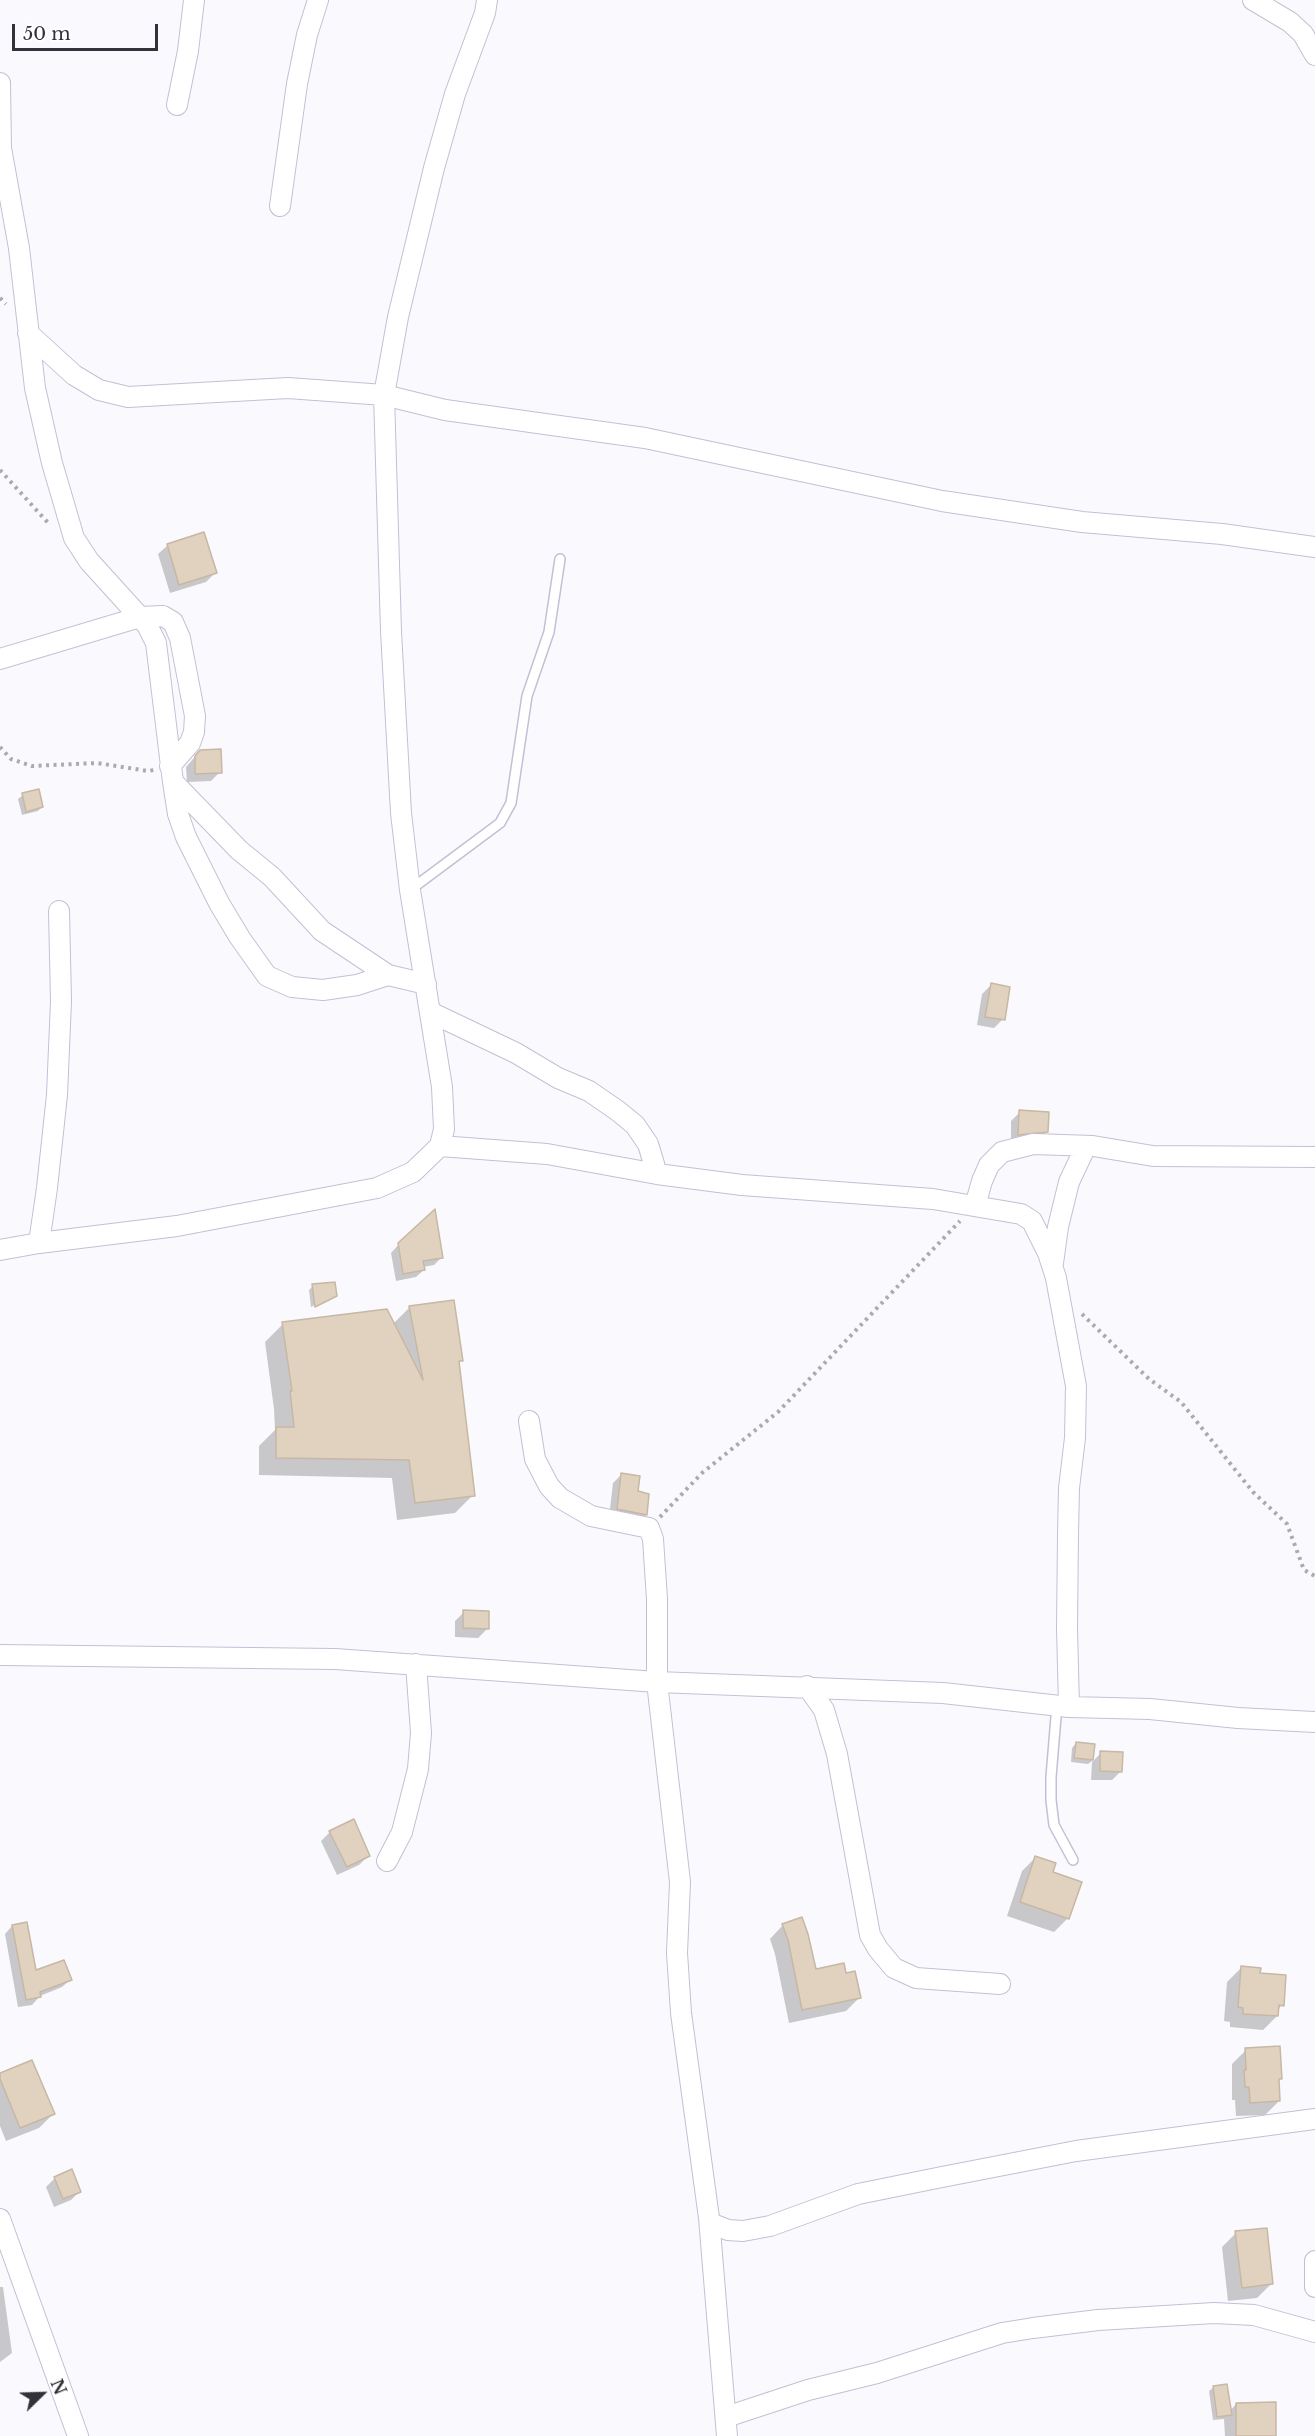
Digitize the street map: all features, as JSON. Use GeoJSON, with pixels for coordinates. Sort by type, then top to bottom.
{"type":"FeatureCollection","features":[{"type":"Feature","properties":{"kind":"street"},"geometry":{"type":"LineString","coordinates":[[177,105],[188,51],[194,0]]}},
{"type":"Feature","properties":{"kind":"street"},"geometry":{"type":"LineString","coordinates":[[280,206],[297,84],[318,0]]}},
{"type":"Feature","properties":{"kind":"street"},"geometry":{"type":"LineString","coordinates":[[0,1250],[177,1226],[377,1188],[413,1172],[440,1146],[444,1129],[442,1087],[410,890],[401,813],[384,395],[398,317],[434,168],[454,94],[485,13],[487,0]]}},
{"type":"Feature","properties":{"kind":"street"},"geometry":{"type":"LineString","coordinates":[[1253,0],[1290,22],[1303,34],[1315,55]]}},
{"type":"Feature","properties":{"kind":"street"},"geometry":{"type":"LineString","coordinates":[[0,83],[1,148],[19,248],[35,388],[62,503],[74,538],[88,561],[140,617],[156,642],[178,814],[200,867],[240,939],[267,976],[292,987],[323,990],[357,985],[388,975]]}},
{"type":"Feature","properties":{"kind":"street"},"geometry":{"type":"LineString","coordinates":[[0,237],[19,248]]}},
{"type":"Feature","properties":{"kind":"street"},"geometry":{"type":"LineString","coordinates":[[28,333],[74,375],[99,390],[128,397],[288,388],[384,395],[445,410],[645,438],[942,501],[1082,522],[1222,534],[1315,547]]}},
{"type":"Feature","properties":{"kind":"street"},"geometry":{"type":"LineString","coordinates":[[0,658],[140,617],[163,616],[173,622],[180,638],[195,716],[194,732],[190,743],[172,774]]}},
{"type":"Feature","properties":{"kind":"street"},"geometry":{"type":"LineString","coordinates":[[172,774],[239,850],[272,877],[322,931],[388,975],[426,984]]}},
{"type":"Feature","properties":{"kind":"street"},"geometry":{"type":"LineString","coordinates":[[39,1243],[57,1095],[61,1001],[59,910]]}},
{"type":"Feature","properties":{"kind":"street"},"geometry":{"type":"LineString","coordinates":[[430,1012],[516,1053],[558,1078],[589,1091],[618,1111],[635,1125],[648,1144],[657,1174]]}},
{"type":"Feature","properties":{"kind":"street"},"geometry":{"type":"LineString","coordinates":[[975,1206],[989,1165],[1002,1152],[1033,1144],[1086,1146],[1153,1156],[1315,1157]]}},
{"type":"Feature","properties":{"kind":"street"},"geometry":{"type":"LineString","coordinates":[[440,1146],[547,1154],[657,1174],[742,1185],[933,1199],[1021,1214],[1032,1221],[1039,1232],[1052,1267],[1060,1297],[1076,1386],[1075,1438],[1069,1488],[1067,1628],[1063,1706]]}},
{"type":"Feature","properties":{"kind":"street"},"geometry":{"type":"LineString","coordinates":[[1052,1267],[1058,1227],[1069,1182],[1086,1146]]}},
{"type":"Feature","properties":{"kind":"street"},"geometry":{"type":"LineString","coordinates":[[529,1420],[535,1459],[549,1486],[560,1498],[591,1516],[649,1528],[656,1560],[657,1682],[680,1882],[677,1953],[681,2013],[710,2223],[726,2426],[808,2390],[877,2373],[1002,2333],[1033,2328],[1098,2320],[1214,2313],[1254,2315],[1315,2332]]}},
{"type":"Feature","properties":{"kind":"street"},"geometry":{"type":"LineString","coordinates":[[0,1655],[234,1657],[416,1664],[657,1682],[943,1693],[1063,1706],[1150,1709],[1238,1718],[1315,1722]]}},
{"type":"Feature","properties":{"kind":"street"},"geometry":{"type":"LineString","coordinates":[[387,1861],[402,1832],[418,1769],[421,1733],[416,1664]]}},
{"type":"Feature","properties":{"kind":"street"},"geometry":{"type":"LineString","coordinates":[[807,1686],[824,1710],[837,1754],[870,1935],[878,1949],[894,1968],[916,1978],[1000,1984]]}},
{"type":"Feature","properties":{"kind":"street"},"geometry":{"type":"LineString","coordinates":[[710,2223],[728,2230],[742,2231],[770,2226],[858,2194],[1076,2151],[1315,2119]]}},
{"type":"Feature","properties":{"kind":"street"},"geometry":{"type":"LineString","coordinates":[[0,2219],[78,2436]]}},
{"type":"Feature","properties":{"kind":"street"},"geometry":{"type":"LineString","coordinates":[[1315,2261],[1315,2287]]}},
{"type":"Feature","properties":{"kind":"lane"},"geometry":{"type":"LineString","coordinates":[[410,890],[500,823],[511,803],[527,696],[549,632],[560,559]]}},
{"type":"Feature","properties":{"kind":"lane"},"geometry":{"type":"LineString","coordinates":[[1063,1706],[1051,1777],[1051,1800],[1054,1825],[1073,1860]]}},
{"type":"Feature","properties":{"kind":"path"},"geometry":{"type":"LineString","coordinates":[[0,470],[44,520],[52,527],[74,538]]}},
{"type":"Feature","properties":{"kind":"path"},"geometry":{"type":"LineString","coordinates":[[0,747],[11,759],[33,766],[97,764],[172,774]]}},
{"type":"Feature","properties":{"kind":"path"},"geometry":{"type":"LineString","coordinates":[[649,1528],[702,1473],[778,1412],[975,1206]]}},
{"type":"Feature","properties":{"kind":"path"},"geometry":{"type":"LineString","coordinates":[[1060,1297],[1080,1312],[1149,1379],[1181,1402],[1253,1492],[1287,1524],[1304,1570],[1315,1576]]}},
{"type":"Feature","properties":{"kind":"building"},"geometry":{"type":"Polygon","coordinates":[[[204,532],[217,573],[179,585],[167,544],[204,532]]]}},
{"type":"Feature","properties":{"kind":"building"},"geometry":{"type":"Polygon","coordinates":[[[221,749],[222,773],[195,774],[195,756],[200,750],[221,749]]]}},
{"type":"Feature","properties":{"kind":"building"},"geometry":{"type":"Polygon","coordinates":[[[39,789],[43,807],[26,812],[22,793],[39,789]]]}},
{"type":"Feature","properties":{"kind":"building"},"geometry":{"type":"Polygon","coordinates":[[[991,983],[1010,987],[1005,1020],[985,1017],[991,983]]]}},
{"type":"Feature","properties":{"kind":"building"},"geometry":{"type":"Polygon","coordinates":[[[1019,1110],[1049,1112],[1048,1132],[1018,1135],[1019,1110]]]}},
{"type":"Feature","properties":{"kind":"building"},"geometry":{"type":"Polygon","coordinates":[[[435,1209],[443,1258],[423,1261],[425,1270],[403,1274],[398,1243],[435,1209]]]}},
{"type":"Feature","properties":{"kind":"building"},"geometry":{"type":"Polygon","coordinates":[[[335,1282],[337,1296],[315,1307],[312,1284],[335,1282]]]}},
{"type":"Feature","properties":{"kind":"building"},"geometry":{"type":"Polygon","coordinates":[[[454,1300],[463,1361],[459,1361],[475,1496],[415,1503],[409,1460],[276,1458],[276,1427],[294,1427],[290,1391],[292,1391],[282,1322],[387,1309],[423,1380],[409,1306],[454,1300]]]}},
{"type":"Feature","properties":{"kind":"building"},"geometry":{"type":"Polygon","coordinates":[[[621,1473],[640,1476],[638,1491],[649,1494],[647,1515],[617,1509],[621,1473]]]}},
{"type":"Feature","properties":{"kind":"building"},"geometry":{"type":"Polygon","coordinates":[[[463,1610],[489,1611],[489,1629],[463,1628],[463,1610]]]}},
{"type":"Feature","properties":{"kind":"building"},"geometry":{"type":"Polygon","coordinates":[[[1076,1742],[1095,1744],[1093,1760],[1074,1758],[1076,1742]]]}},
{"type":"Feature","properties":{"kind":"building"},"geometry":{"type":"Polygon","coordinates":[[[1100,1751],[1123,1752],[1122,1772],[1100,1771],[1100,1751]]]}},
{"type":"Feature","properties":{"kind":"building"},"geometry":{"type":"Polygon","coordinates":[[[354,1819],[370,1856],[347,1867],[329,1831],[354,1819]]]}},
{"type":"Feature","properties":{"kind":"building"},"geometry":{"type":"Polygon","coordinates":[[[1035,1856],[1056,1863],[1053,1872],[1082,1882],[1069,1919],[1020,1902],[1035,1856]]]}},
{"type":"Feature","properties":{"kind":"building"},"geometry":{"type":"Polygon","coordinates":[[[802,1917],[816,1969],[844,1963],[846,1973],[855,1971],[861,1998],[802,2010],[788,1940],[782,1924],[802,1917]]]}},
{"type":"Feature","properties":{"kind":"building"},"geometry":{"type":"Polygon","coordinates":[[[27,1922],[36,1970],[64,1960],[72,1980],[40,1992],[41,1997],[26,2000],[12,1925],[27,1922]]]}},
{"type":"Feature","properties":{"kind":"building"},"geometry":{"type":"Polygon","coordinates":[[[1241,1966],[1261,1968],[1260,1973],[1286,1975],[1284,2006],[1279,2005],[1278,2016],[1243,2014],[1243,2008],[1238,2007],[1241,1966]]]}},
{"type":"Feature","properties":{"kind":"building"},"geometry":{"type":"Polygon","coordinates":[[[1280,2046],[1282,2079],[1279,2079],[1280,2101],[1250,2103],[1249,2087],[1245,2087],[1245,2048],[1280,2046]]]}},
{"type":"Feature","properties":{"kind":"building"},"geometry":{"type":"Polygon","coordinates":[[[32,2060],[55,2114],[20,2128],[0,2079],[0,2073],[32,2060]]]}},
{"type":"Feature","properties":{"kind":"building"},"geometry":{"type":"Polygon","coordinates":[[[72,2169],[81,2192],[63,2199],[54,2177],[72,2169]]]}},
{"type":"Feature","properties":{"kind":"building"},"geometry":{"type":"Polygon","coordinates":[[[1267,2228],[1273,2284],[1242,2288],[1235,2231],[1267,2228]]]}},
{"type":"Feature","properties":{"kind":"building"},"geometry":{"type":"Polygon","coordinates":[[[1227,2384],[1232,2415],[1217,2417],[1213,2386],[1227,2384]]]}},
{"type":"Feature","properties":{"kind":"building"},"geometry":{"type":"Polygon","coordinates":[[[1276,2402],[1276,2436],[1236,2436],[1236,2403],[1276,2402]]]}}]}
